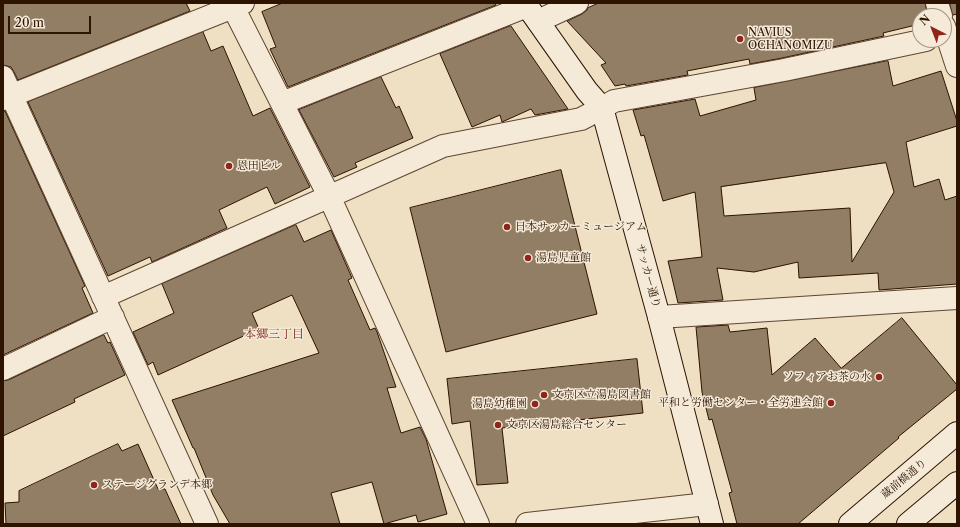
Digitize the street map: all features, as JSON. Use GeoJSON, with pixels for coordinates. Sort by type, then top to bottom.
{"type":"FeatureCollection","features":[{"type":"Feature","properties":{"kind":"street"},"geometry":{"type":"LineString","coordinates":[[282,103],[530,10],[577,3]]}},
{"type":"Feature","properties":{"kind":"street"},"geometry":{"type":"LineString","coordinates":[[206,524],[113,317],[6,90],[236,4],[282,103],[329,196],[478,524]]}},
{"type":"Feature","properties":{"kind":"street","name":"サッカー通り"},"geometry":{"type":"LineString","coordinates":[[530,10],[587,91],[602,108],[659,317],[710,514]]}},
{"type":"Feature","properties":{"kind":"street"},"geometry":{"type":"LineString","coordinates":[[103,297],[443,146],[581,119],[614,101],[784,70],[912,39]]}},
{"type":"Feature","properties":{"kind":"street"},"geometry":{"type":"LineString","coordinates":[[950,48],[957,66]]}},
{"type":"Feature","properties":{"kind":"street"},"geometry":{"type":"LineString","coordinates":[[659,317],[957,298]]}},
{"type":"Feature","properties":{"kind":"street"},"geometry":{"type":"LineString","coordinates":[[3,369],[113,317]]}},
{"type":"Feature","properties":{"kind":"street","name":"蔵前橋通り"},"geometry":{"type":"LineString","coordinates":[[850,524],[957,433]]}},
{"type":"Feature","properties":{"kind":"street"},"geometry":{"type":"LineString","coordinates":[[908,524],[957,482]]}},
{"type":"Feature","properties":{"kind":"street"},"geometry":{"type":"LineString","coordinates":[[526,524],[710,514]]}},
{"type":"Feature","properties":{"kind":"building"},"geometry":{"type":"Polygon","coordinates":[[[3,3],[186,3],[190,11],[18,80],[11,67],[3,65],[3,3]]]}},
{"type":"Feature","properties":{"kind":"building"},"geometry":{"type":"Polygon","coordinates":[[[283,3],[495,3],[496,5],[288,87],[270,49],[276,47],[262,12],[283,3]]]}},
{"type":"Feature","properties":{"kind":"building"},"geometry":{"type":"Polygon","coordinates":[[[599,3],[925,3],[926,8],[912,8],[912,26],[883,33],[884,36],[750,64],[749,59],[687,71],[688,75],[626,86],[625,84],[615,86],[601,65],[606,63],[567,21],[582,14],[588,8],[599,3]]]}},
{"type":"Feature","properties":{"kind":"building"},"geometry":{"type":"Polygon","coordinates":[[[950,3],[957,3],[957,14],[953,15],[950,3]]]}},
{"type":"Feature","properties":{"kind":"building"},"geometry":{"type":"Polygon","coordinates":[[[511,26],[568,109],[535,115],[531,109],[502,122],[500,115],[472,127],[440,54],[511,26]]]}},
{"type":"Feature","properties":{"kind":"building"},"geometry":{"type":"Polygon","coordinates":[[[203,32],[211,51],[223,46],[253,116],[270,108],[310,187],[275,204],[267,187],[219,210],[227,228],[152,262],[150,257],[108,276],[28,102],[203,32]]]}},
{"type":"Feature","properties":{"kind":"building"},"geometry":{"type":"Polygon","coordinates":[[[888,61],[893,86],[941,71],[957,121],[957,126],[906,142],[914,187],[939,179],[945,200],[957,196],[957,284],[879,290],[878,273],[799,278],[798,262],[754,272],[717,268],[723,300],[678,303],[668,261],[702,257],[695,192],[663,201],[644,135],[641,136],[633,110],[695,99],[700,116],[756,100],[754,88],[888,61]],[[886,163],[721,187],[724,216],[850,208],[852,262],[894,192],[886,163]]]}},
{"type":"Feature","properties":{"kind":"building"},"geometry":{"type":"Polygon","coordinates":[[[381,77],[396,108],[399,106],[413,138],[355,163],[357,167],[334,177],[299,110],[381,77]]]}},
{"type":"Feature","properties":{"kind":"building"},"geometry":{"type":"Polygon","coordinates":[[[3,111],[5,111],[85,286],[82,288],[93,313],[3,355],[3,111]]]}},
{"type":"Feature","properties":{"kind":"building"},"geometry":{"type":"Polygon","coordinates":[[[561,170],[597,314],[446,352],[410,208],[561,170]]]}},
{"type":"Feature","properties":{"kind":"building"},"geometry":{"type":"Polygon","coordinates":[[[296,225],[304,242],[331,230],[352,278],[348,280],[370,330],[375,328],[377,332],[396,387],[387,388],[401,433],[420,427],[426,439],[447,514],[418,522],[416,515],[384,524],[372,482],[331,493],[340,524],[230,524],[213,495],[172,400],[319,353],[292,295],[252,313],[259,329],[158,375],[153,362],[148,365],[133,332],[174,313],[162,284],[296,225]]]}},
{"type":"Feature","properties":{"kind":"building"},"geometry":{"type":"Polygon","coordinates":[[[902,318],[957,385],[957,389],[898,437],[899,438],[798,524],[737,524],[729,493],[732,492],[712,419],[709,420],[702,392],[696,327],[728,325],[730,332],[767,328],[772,375],[815,338],[841,368],[902,318]]]}},
{"type":"Feature","properties":{"kind":"building"},"geometry":{"type":"Polygon","coordinates":[[[104,335],[108,343],[110,342],[125,375],[74,399],[75,402],[3,436],[3,381],[104,335]]]}},
{"type":"Feature","properties":{"kind":"building","name":"文京区湯島総合センター"},"geometry":{"type":"Polygon","coordinates":[[[637,359],[643,413],[502,428],[508,483],[477,485],[470,421],[452,424],[447,379],[637,359]]]}},
{"type":"Feature","properties":{"kind":"building"},"geometry":{"type":"Polygon","coordinates":[[[118,444],[122,451],[138,444],[158,489],[165,489],[181,524],[6,524],[5,503],[19,502],[19,491],[118,444]]]}},
{"type":"Feature","properties":{"kind":"place","name":"NAVIUS OCHANOMIZU"},"geometry":{"type":"Point","coordinates":[740,39]}},
{"type":"Feature","properties":{"kind":"place","name":"恩田ビル"},"geometry":{"type":"Point","coordinates":[229,166]}},
{"type":"Feature","properties":{"kind":"place","name":"日本サッカーミュージアム"},"geometry":{"type":"Point","coordinates":[507,227]}},
{"type":"Feature","properties":{"kind":"place","name":"湯島児童館"},"geometry":{"type":"Point","coordinates":[528,258]}},
{"type":"Feature","properties":{"kind":"place","name":"ソフィアお茶の水"},"geometry":{"type":"Point","coordinates":[879,377]}},
{"type":"Feature","properties":{"kind":"place","name":"文京区立湯島図書館"},"geometry":{"type":"Point","coordinates":[544,395]}},
{"type":"Feature","properties":{"kind":"place","name":"平和と労働センター・全労連会館"},"geometry":{"type":"Point","coordinates":[831,403]}},
{"type":"Feature","properties":{"kind":"place","name":"湯島幼稚園"},"geometry":{"type":"Point","coordinates":[535,404]}},
{"type":"Feature","properties":{"kind":"place","name":"文京区湯島総合センター"},"geometry":{"type":"Point","coordinates":[498,425]}},
{"type":"Feature","properties":{"kind":"place","name":"ステージグランデ本郷"},"geometry":{"type":"Point","coordinates":[94,485]}},
{"type":"Feature","properties":{"kind":"district","name":"本郷三丁目"},"geometry":{"type":"Point","coordinates":[274,335]}}]}
